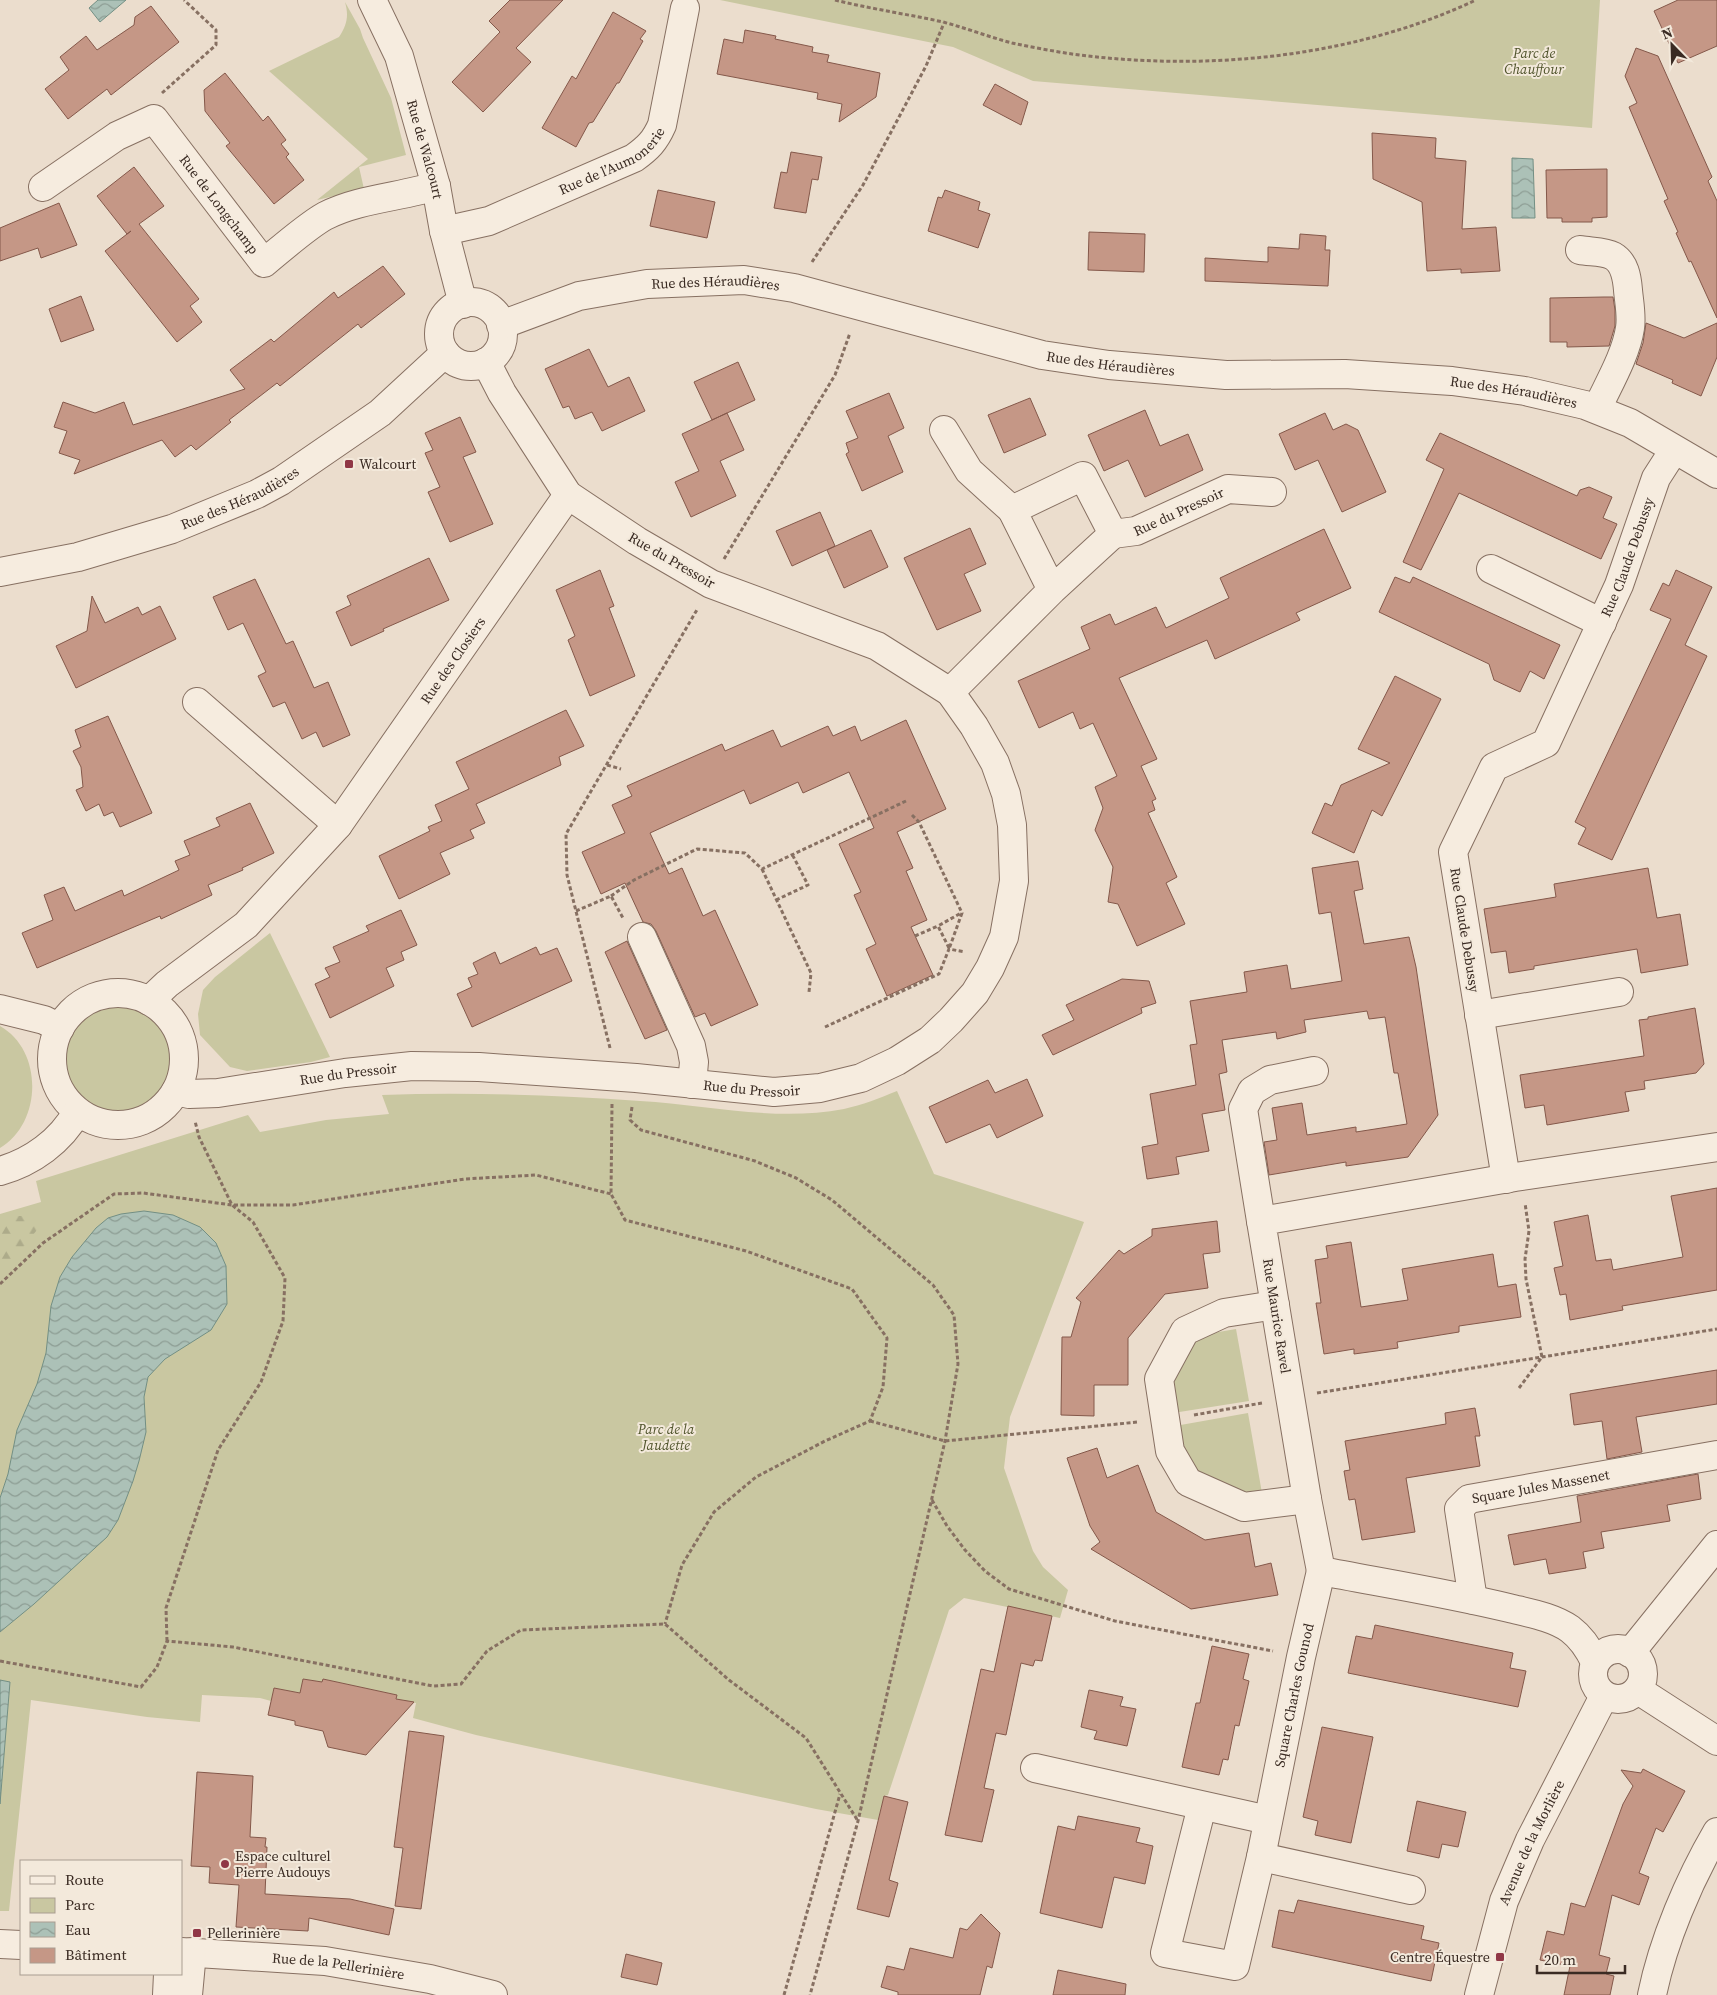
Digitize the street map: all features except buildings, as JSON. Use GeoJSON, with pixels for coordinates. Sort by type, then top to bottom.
{"type":"FeatureCollection","features":[{"type":"Feature","properties":{"kind":"street","name":"Rue de Walcourt"},"geometry":{"type":"LineString","coordinates":[[372,0],[399,56],[436,186],[444,231],[463,304]]}},
{"type":"Feature","properties":{"kind":"street","name":"Rue de l’Aumonerie"},"geometry":{"type":"LineString","coordinates":[[444,231],[488,221],[634,158],[649,148],[662,126],[685,8]]}},
{"type":"Feature","properties":{"kind":"street","name":"Rue de Longchamp"},"geometry":{"type":"LineString","coordinates":[[154,119],[264,262],[323,217],[342,208],[436,186]]}},
{"type":"Feature","properties":{"kind":"street"},"geometry":{"type":"LineString","coordinates":[[43,187],[117,136],[154,119]]}},
{"type":"Feature","properties":{"kind":"street"},"geometry":{"type":"LineString","coordinates":[[1580,250],[1607,253],[1614,257],[1620,262],[1627,281],[1630,312],[1628,338],[1597,410]]}},
{"type":"Feature","properties":{"kind":"street","name":"Rue des Héraudières"},"geometry":{"type":"LineString","coordinates":[[501,325],[579,296],[646,284],[744,280],[794,288],[1042,355],[1108,365],[1226,375],[1345,374],[1452,381],[1526,391],[1585,404],[1630,423],[1717,474]]}},
{"type":"Feature","properties":{"kind":"street"},"geometry":{"type":"LineString","coordinates":[[475,303],[486,307],[496,314],[501,325],[502,337],[499,349],[486,362],[475,366],[465,366],[456,362],[445,353],[439,338],[442,321],[453,309],[463,304],[475,303]]}},
{"type":"Feature","properties":{"kind":"street","name":"Rue des Héraudières"},"geometry":{"type":"LineString","coordinates":[[0,572],[78,557],[172,529],[257,494],[281,481],[380,413],[445,353]]}},
{"type":"Feature","properties":{"kind":"street","name":"Rue du Pressoir"},"geometry":{"type":"LineString","coordinates":[[176,1091],[189,1094],[218,1093],[345,1073],[412,1066],[479,1066],[774,1092],[820,1088],[861,1078],[897,1061],[930,1040],[975,993],[990,968],[1004,937],[1014,881],[1012,825],[1006,794],[995,762],[974,726],[950,692],[878,646],[711,584],[637,541],[568,495],[502,393],[486,362]]}},
{"type":"Feature","properties":{"kind":"street"},"geometry":{"type":"LineString","coordinates":[[944,430],[969,471],[1012,510],[1052,590]]}},
{"type":"Feature","properties":{"kind":"street","name":"Rue Claude Debussy"},"geometry":{"type":"LineString","coordinates":[[1506,1179],[1453,852],[1494,767],[1546,743],[1619,585],[1656,478],[1674,450]]}},
{"type":"Feature","properties":{"kind":"street","name":"Rue du Pressoir"},"geometry":{"type":"LineString","coordinates":[[1012,510],[1083,476],[1114,534]]}},
{"type":"Feature","properties":{"kind":"street","name":"Rue du Pressoir"},"geometry":{"type":"LineString","coordinates":[[950,692],[1052,590],[1114,534],[1136,531],[1228,489],[1272,492]]}},
{"type":"Feature","properties":{"kind":"street","name":"Rue des Closiers"},"geometry":{"type":"LineString","coordinates":[[150,1001],[167,984],[246,925],[338,825],[568,495]]}},
{"type":"Feature","properties":{"kind":"street"},"geometry":{"type":"LineString","coordinates":[[1491,569],[1602,623]]}},
{"type":"Feature","properties":{"kind":"street"},"geometry":{"type":"LineString","coordinates":[[197,702],[338,825]]}},
{"type":"Feature","properties":{"kind":"street"},"geometry":{"type":"LineString","coordinates":[[642,937],[691,1046],[694,1062],[692,1084]]}},
{"type":"Feature","properties":{"kind":"street"},"geometry":{"type":"LineString","coordinates":[[1479,1015],[1619,992]]}},
{"type":"Feature","properties":{"kind":"street"},"geometry":{"type":"LineString","coordinates":[[109,993],[130,994],[150,1001],[158,1006],[173,1022],[182,1040],[184,1061],[176,1091],[164,1108],[136,1123],[116,1126],[86,1118],[77,1112],[63,1097],[54,1078],[52,1047],[60,1028],[65,1019],[80,1005],[109,993]]}},
{"type":"Feature","properties":{"kind":"street"},"geometry":{"type":"LineString","coordinates":[[0,1009],[44,1020],[60,1028]]}},
{"type":"Feature","properties":{"kind":"street","name":"Rue Maurice Ravel"},"geometry":{"type":"LineString","coordinates":[[1314,1072],[1270,1080],[1252,1091],[1242,1109],[1307,1499],[1321,1571]]}},
{"type":"Feature","properties":{"kind":"street"},"geometry":{"type":"LineString","coordinates":[[0,1171],[11,1168],[39,1153],[57,1139],[70,1124],[77,1112]]}},
{"type":"Feature","properties":{"kind":"street"},"geometry":{"type":"LineString","coordinates":[[1261,1222],[1506,1179],[1717,1147]]}},
{"type":"Feature","properties":{"kind":"street"},"geometry":{"type":"LineString","coordinates":[[1275,1305],[1224,1312],[1186,1330],[1159,1379],[1170,1451],[1188,1482],[1244,1507],[1307,1499]]}},
{"type":"Feature","properties":{"kind":"street","name":"Square Jules Massenet"},"geometry":{"type":"LineString","coordinates":[[1473,1600],[1459,1509],[1469,1499],[1717,1456]]}},
{"type":"Feature","properties":{"kind":"street"},"geometry":{"type":"LineString","coordinates":[[1630,1652],[1717,1545]]}},
{"type":"Feature","properties":{"kind":"street"},"geometry":{"type":"LineString","coordinates":[[1321,1571],[1473,1600],[1558,1622],[1578,1636],[1586,1645],[1595,1662]]}},
{"type":"Feature","properties":{"kind":"street","name":"Square Charles Gounod"},"geometry":{"type":"LineString","coordinates":[[1202,1806],[1165,1953],[1235,1966],[1262,1857],[1268,1820],[1321,1571]]}},
{"type":"Feature","properties":{"kind":"street"},"geometry":{"type":"LineString","coordinates":[[1613,1649],[1622,1649],[1630,1652],[1640,1662],[1643,1670],[1642,1682],[1638,1690],[1621,1700],[1604,1696],[1593,1682],[1592,1670],[1595,1662],[1600,1656],[1613,1649]]}},
{"type":"Feature","properties":{"kind":"street"},"geometry":{"type":"LineString","coordinates":[[1638,1690],[1717,1741]]}},
{"type":"Feature","properties":{"kind":"street","name":"Avenue de la Morlière"},"geometry":{"type":"LineString","coordinates":[[1479,1995],[1504,1901],[1530,1840],[1604,1696]]}},
{"type":"Feature","properties":{"kind":"street"},"geometry":{"type":"LineString","coordinates":[[1035,1768],[1268,1820]]}},
{"type":"Feature","properties":{"kind":"street"},"geometry":{"type":"LineString","coordinates":[[1652,1995],[1661,1959],[1676,1917],[1717,1832]]}},
{"type":"Feature","properties":{"kind":"street"},"geometry":{"type":"LineString","coordinates":[[1262,1857],[1411,1890]]}},
{"type":"Feature","properties":{"kind":"street"},"geometry":{"type":"LineString","coordinates":[[0,1944],[20,1945]]}},
{"type":"Feature","properties":{"kind":"street"},"geometry":{"type":"LineString","coordinates":[[186,1952],[188,1995]]}},
{"type":"Feature","properties":{"kind":"street","name":"Rue de la Pellerinière"},"geometry":{"type":"LineString","coordinates":[[186,1952],[325,1961],[430,1979],[493,1995]]}},
{"type":"Feature","properties":{"kind":"street"},"geometry":{"type":"LineString","coordinates":[[167,1995],[168,1975]]}},
{"type":"Feature","properties":{"kind":"path"},"geometry":{"type":"LineString","coordinates":[[154,119],[163,92],[216,45],[216,30],[184,0]]}},
{"type":"Feature","properties":{"kind":"path"},"geometry":{"type":"LineString","coordinates":[[835,0],[944,23],[1012,43],[1072,54],[1146,60],[1222,60],[1302,53],[1382,34],[1451,12],[1476,0]]}},
{"type":"Feature","properties":{"kind":"path"},"geometry":{"type":"LineString","coordinates":[[794,288],[863,185],[926,66],[944,23]]}},
{"type":"Feature","properties":{"kind":"path"},"geometry":{"type":"LineString","coordinates":[[723,561],[835,376],[852,328]]}},
{"type":"Feature","properties":{"kind":"path"},"geometry":{"type":"LineString","coordinates":[[611,1051],[567,875],[566,834],[702,600]]}},
{"type":"Feature","properties":{"kind":"path"},"geometry":{"type":"LineString","coordinates":[[607,765],[621,769]]}},
{"type":"Feature","properties":{"kind":"path"},"geometry":{"type":"LineString","coordinates":[[762,869],[906,801]]}},
{"type":"Feature","properties":{"kind":"path"},"geometry":{"type":"LineString","coordinates":[[825,1027],[939,974],[962,913],[919,822],[912,815]]}},
{"type":"Feature","properties":{"kind":"path"},"geometry":{"type":"LineString","coordinates":[[576,911],[611,896],[634,880],[697,849],[745,852],[762,869],[811,973],[809,992]]}},
{"type":"Feature","properties":{"kind":"path"},"geometry":{"type":"LineString","coordinates":[[776,900],[808,884],[792,854]]}},
{"type":"Feature","properties":{"kind":"path"},"geometry":{"type":"LineString","coordinates":[[611,896],[632,935],[642,937]]}},
{"type":"Feature","properties":{"kind":"path"},"geometry":{"type":"LineString","coordinates":[[915,936],[962,913]]}},
{"type":"Feature","properties":{"kind":"path"},"geometry":{"type":"LineString","coordinates":[[938,926],[949,948],[967,953]]}},
{"type":"Feature","properties":{"kind":"path"},"geometry":{"type":"LineString","coordinates":[[612,1099],[611,1194],[625,1220],[746,1251],[852,1289],[887,1338],[883,1387],[870,1421]]}},
{"type":"Feature","properties":{"kind":"path"},"geometry":{"type":"LineString","coordinates":[[633,1101],[630,1120],[641,1130],[755,1161],[796,1178],[832,1200],[933,1285],[954,1315],[958,1364],[945,1441],[858,1822],[810,1995]]}},
{"type":"Feature","properties":{"kind":"path"},"geometry":{"type":"LineString","coordinates":[[0,1661],[142,1687],[157,1666],[167,1641],[166,1608],[218,1450],[260,1382],[283,1321],[285,1278],[254,1222],[232,1205],[198,1137],[195,1121]]}},
{"type":"Feature","properties":{"kind":"path"},"geometry":{"type":"LineString","coordinates":[[0,1284],[43,1243],[114,1194],[143,1193],[232,1205],[293,1205],[465,1179],[536,1175],[611,1194]]}},
{"type":"Feature","properties":{"kind":"path"},"geometry":{"type":"LineString","coordinates":[[1519,1388],[1542,1357],[1526,1279],[1525,1260],[1529,1231],[1525,1202]]}},
{"type":"Feature","properties":{"kind":"path"},"geometry":{"type":"LineString","coordinates":[[665,1624],[682,1565],[714,1512],[756,1477],[825,1441],[870,1421],[945,1441],[1165,1420],[1717,1329]]}},
{"type":"Feature","properties":{"kind":"path"},"geometry":{"type":"LineString","coordinates":[[932,1499],[947,1526],[965,1550],[986,1571],[1009,1589],[1115,1621],[1274,1652]]}},
{"type":"Feature","properties":{"kind":"path"},"geometry":{"type":"LineString","coordinates":[[167,1641],[232,1647],[433,1686],[461,1684],[487,1651],[521,1630],[665,1624],[729,1680],[806,1738],[858,1822]]}},
{"type":"Feature","properties":{"kind":"path"},"geometry":{"type":"LineString","coordinates":[[784,1995],[840,1794]]}},
{"type":"Feature","properties":{"kind":"green space","name":"Parc de Chauffour"},"geometry":{"type":"Polygon","coordinates":[[[720,0],[1600,0],[1592,128],[1033,81],[953,47],[720,0]]]}},
{"type":"Feature","properties":{"kind":"green space"},"geometry":{"type":"Polygon","coordinates":[[[345,2],[360,29],[391,98],[406,155],[359,167],[364,189],[317,200],[368,159],[269,71],[339,37],[346,20],[345,2]]]}},
{"type":"Feature","properties":{"kind":"green space"},"geometry":{"type":"Polygon","coordinates":[[[270,933],[330,1057],[311,1062],[247,1071],[230,1067],[200,1035],[198,1014],[203,990],[215,977],[270,933]]]}},
{"type":"Feature","properties":{"kind":"green space"},"geometry":{"type":"Polygon","coordinates":[[[117,1004],[127,1005],[147,1013],[155,1020],[162,1028],[170,1048],[170,1068],[162,1088],[155,1096],[147,1103],[127,1111],[117,1112],[107,1111],[87,1103],[79,1096],[72,1088],[64,1068],[63,1058],[64,1048],[72,1028],[79,1020],[87,1013],[107,1005],[117,1004]]]}},
{"type":"Feature","properties":{"kind":"green space"},"geometry":{"type":"Polygon","coordinates":[[[0,1026],[14,1037],[24,1052],[30,1069],[32,1087],[30,1105],[24,1122],[14,1137],[0,1148],[0,1026]]]}},
{"type":"Feature","properties":{"kind":"green space","name":"Parc de la Jaudette"},"geometry":{"type":"Polygon","coordinates":[[[897,1091],[934,1174],[1084,1222],[1010,1417],[1004,1468],[1033,1551],[1043,1567],[1068,1590],[1060,1618],[964,1598],[949,1610],[888,1795],[884,1796],[878,1820],[816,1809],[476,1735],[413,1718],[416,1703],[397,1699],[397,1695],[323,1679],[322,1682],[303,1679],[300,1693],[274,1688],[271,1701],[260,1698],[202,1695],[200,1722],[147,1717],[31,1700],[9,1911],[0,1911],[0,1214],[41,1202],[36,1181],[248,1115],[260,1132],[326,1120],[389,1114],[382,1095],[478,1094],[575,1097],[793,1114],[844,1109],[897,1091]]]}},
{"type":"Feature","properties":{"kind":"green space"},"geometry":{"type":"Polygon","coordinates":[[[15,1216],[35,1216],[40,1226],[0,1273],[0,1219],[15,1216]]]}},
{"type":"Feature","properties":{"kind":"green space"},"geometry":{"type":"Polygon","coordinates":[[[1236,1329],[1249,1401],[1173,1413],[1172,1379],[1190,1342],[1207,1334],[1236,1329]]]}},
{"type":"Feature","properties":{"kind":"green space"},"geometry":{"type":"Polygon","coordinates":[[[1248,1413],[1263,1499],[1196,1479],[1175,1426],[1248,1413]]]}},
{"type":"Feature","properties":{"kind":"water"},"geometry":{"type":"Polygon","coordinates":[[[98,0],[126,0],[100,22],[89,8],[98,0]]]}},
{"type":"Feature","properties":{"kind":"water"},"geometry":{"type":"Polygon","coordinates":[[[1512,158],[1533,159],[1535,218],[1512,218],[1512,158]]]}},
{"type":"Feature","properties":{"kind":"water"},"geometry":{"type":"Polygon","coordinates":[[[144,1211],[173,1215],[200,1227],[216,1243],[226,1266],[227,1304],[211,1330],[165,1359],[148,1377],[144,1397],[146,1432],[139,1461],[118,1520],[107,1537],[34,1604],[0,1632],[0,1498],[8,1474],[17,1430],[37,1384],[46,1353],[51,1306],[60,1277],[72,1257],[96,1228],[108,1218],[144,1211]]]}},
{"type":"Feature","properties":{"kind":"water"},"geometry":{"type":"Polygon","coordinates":[[[0,1680],[10,1682],[0,1804],[0,1680]]]}},
{"type":"Feature","properties":{"kind":"place","name":"Walcourt"},"geometry":{"type":"Point","coordinates":[349,464]}},
{"type":"Feature","properties":{"kind":"place","name":"Espace culturel Pierre Audouys"},"geometry":{"type":"Point","coordinates":[225,1864]}},
{"type":"Feature","properties":{"kind":"place","name":"Pellerinière"},"geometry":{"type":"Point","coordinates":[197,1933]}},
{"type":"Feature","properties":{"kind":"place","name":"Centre Équestre"},"geometry":{"type":"Point","coordinates":[1500,1957]}}]}
